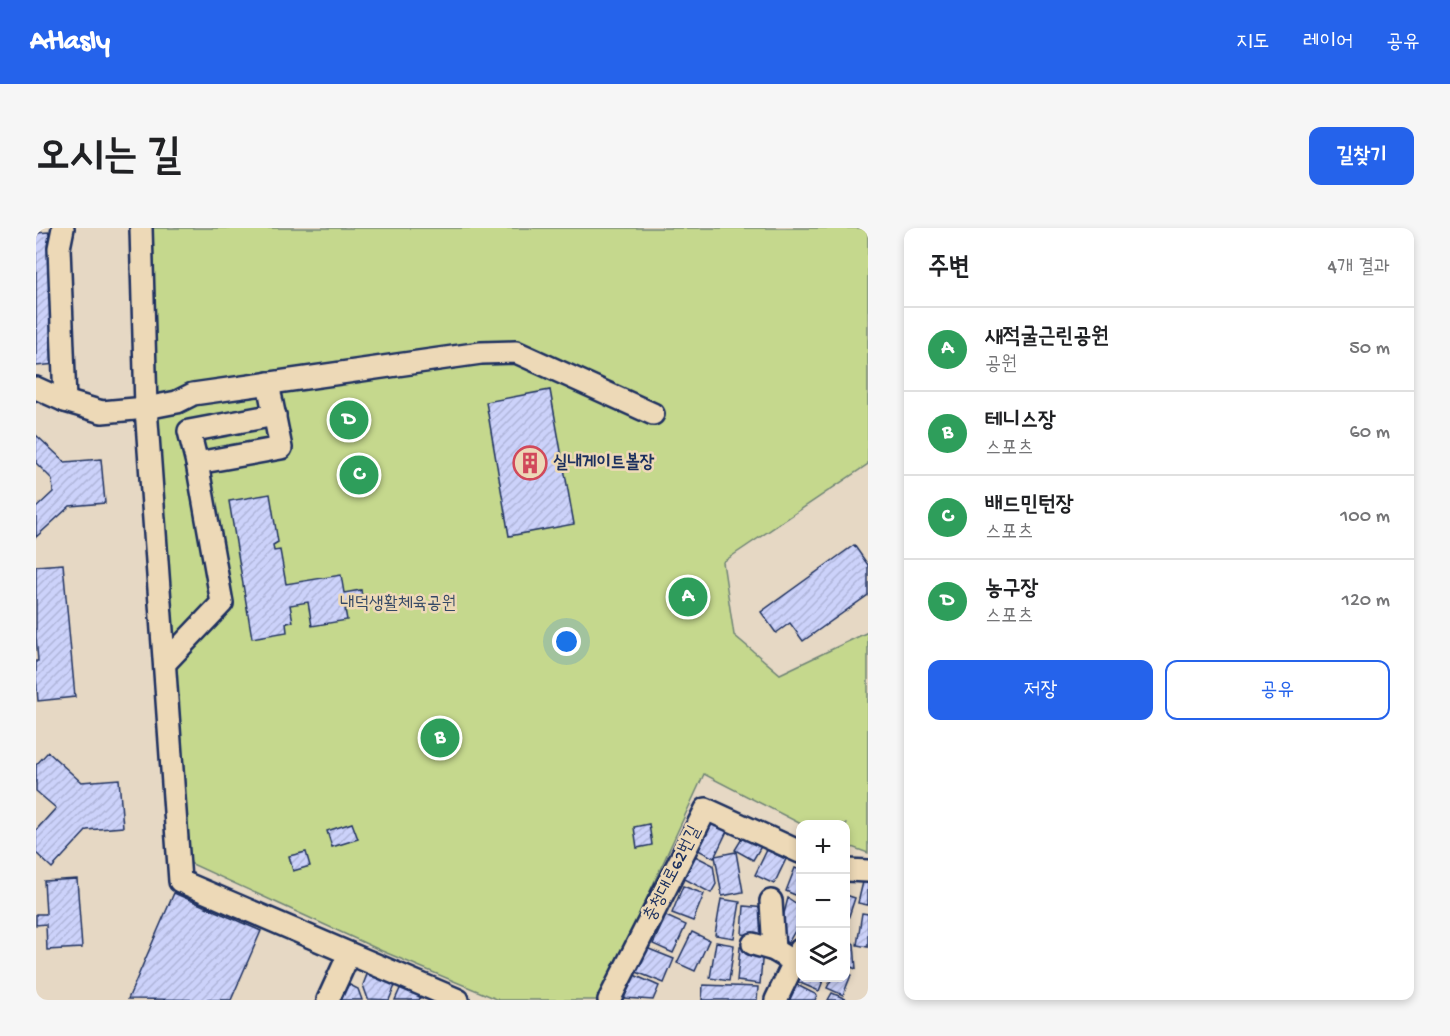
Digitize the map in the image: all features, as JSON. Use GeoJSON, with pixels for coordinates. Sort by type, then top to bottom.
{"type":"FeatureCollection","features":[{"type":"Feature","properties":{"kind":"street"},"geometry":{"type":"LineString","coordinates":[[63,228],[59,248],[65,400]]}},
{"type":"Feature","properties":{"kind":"street"},"geometry":{"type":"LineString","coordinates":[[141,228],[146,408],[180,880],[458,1000]]}},
{"type":"Feature","properties":{"kind":"street"},"geometry":{"type":"LineString","coordinates":[[36,388],[102,412],[146,408],[177,402],[193,394],[268,383],[481,353],[516,352],[653,414]]}},
{"type":"Feature","properties":{"kind":"street"},"geometry":{"type":"LineString","coordinates":[[197,463],[281,448],[268,383]]}},
{"type":"Feature","properties":{"kind":"street"},"geometry":{"type":"LineString","coordinates":[[165,663],[222,603],[197,463],[189,431],[275,415]]}},
{"type":"Feature","properties":{"kind":"street","name":"충청대로62번길"},"geometry":{"type":"LineString","coordinates":[[609,1000],[706,809],[796,850]]}},
{"type":"Feature","properties":{"kind":"street"},"geometry":{"type":"LineString","coordinates":[[850,870],[868,871]]}},
{"type":"Feature","properties":{"kind":"street"},"geometry":{"type":"LineString","coordinates":[[771,901],[774,950]]}},
{"type":"Feature","properties":{"kind":"street"},"geometry":{"type":"LineString","coordinates":[[753,944],[796,956]]}},
{"type":"Feature","properties":{"kind":"street"},"geometry":{"type":"LineString","coordinates":[[328,1000],[349,954]]}},
{"type":"Feature","properties":{"kind":"street"},"geometry":{"type":"LineString","coordinates":[[776,1000],[796,960]]}},
{"type":"Feature","properties":{"kind":"green space","name":"내덕생활체육공원"},"geometry":{"type":"Polygon","coordinates":[[[153,228],[868,228],[868,464],[723,562],[734,635],[780,674],[868,632],[868,853],[850,846],[850,820],[796,821],[704,774],[600,1000],[499,1000],[382,951],[190,863],[157,427],[153,228]]]}},
{"type":"Feature","properties":{"kind":"building"},"geometry":{"type":"Polygon","coordinates":[[[49,232],[56,364],[36,366],[36,233],[49,232]]]}},
{"type":"Feature","properties":{"kind":"building","name":"실내게이트볼장"},"geometry":{"type":"Polygon","coordinates":[[[550,390],[574,524],[509,536],[486,402],[550,390]]]}},
{"type":"Feature","properties":{"kind":"building"},"geometry":{"type":"Polygon","coordinates":[[[36,435],[65,462],[101,459],[105,503],[70,506],[36,537],[36,508],[53,492],[52,479],[36,463],[36,435]]]}},
{"type":"Feature","properties":{"kind":"building"},"geometry":{"type":"Polygon","coordinates":[[[270,494],[278,542],[273,545],[274,551],[280,550],[286,584],[341,575],[344,593],[361,590],[363,606],[345,609],[347,620],[312,626],[308,602],[290,605],[293,622],[286,623],[287,632],[252,638],[229,501],[270,494]]]}},
{"type":"Feature","properties":{"kind":"building"},"geometry":{"type":"Polygon","coordinates":[[[854,545],[868,565],[868,595],[803,641],[790,623],[776,633],[761,612],[854,545]]]}},
{"type":"Feature","properties":{"kind":"building"},"geometry":{"type":"Polygon","coordinates":[[[63,564],[75,697],[38,701],[36,566],[63,564]]]}},
{"type":"Feature","properties":{"kind":"building"},"geometry":{"type":"Polygon","coordinates":[[[48,752],[81,782],[119,779],[123,827],[87,830],[52,868],[36,853],[36,830],[56,808],[36,791],[36,765],[48,752]]]}},
{"type":"Feature","properties":{"kind":"building"},"geometry":{"type":"Polygon","coordinates":[[[709,819],[728,829],[714,858],[694,848],[709,819]]]}},
{"type":"Feature","properties":{"kind":"building"},"geometry":{"type":"Polygon","coordinates":[[[352,823],[358,839],[332,847],[327,831],[352,823]]]}},
{"type":"Feature","properties":{"kind":"building"},"geometry":{"type":"Polygon","coordinates":[[[649,824],[652,845],[637,848],[634,827],[649,824]]]}},
{"type":"Feature","properties":{"kind":"building"},"geometry":{"type":"Polygon","coordinates":[[[746,832],[763,843],[753,860],[735,850],[746,832]]]}},
{"type":"Feature","properties":{"kind":"building"},"geometry":{"type":"Polygon","coordinates":[[[767,850],[786,859],[774,884],[755,875],[767,850]]]}},
{"type":"Feature","properties":{"kind":"building"},"geometry":{"type":"Polygon","coordinates":[[[306,852],[310,866],[293,871],[289,856],[306,852]]]}},
{"type":"Feature","properties":{"kind":"building"},"geometry":{"type":"Polygon","coordinates":[[[736,852],[743,892],[722,896],[715,856],[736,852]]]}},
{"type":"Feature","properties":{"kind":"building"},"geometry":{"type":"Polygon","coordinates":[[[695,856],[713,865],[716,884],[711,893],[683,878],[695,856]]]}},
{"type":"Feature","properties":{"kind":"building"},"geometry":{"type":"Polygon","coordinates":[[[795,868],[796,868],[796,895],[786,891],[795,868]]]}},
{"type":"Feature","properties":{"kind":"building"},"geometry":{"type":"Polygon","coordinates":[[[77,879],[82,948],[47,950],[46,924],[36,925],[36,914],[46,914],[44,881],[77,879]]]}},
{"type":"Feature","properties":{"kind":"building"},"geometry":{"type":"Polygon","coordinates":[[[863,882],[868,883],[868,905],[858,903],[863,882]]]}},
{"type":"Feature","properties":{"kind":"building"},"geometry":{"type":"Polygon","coordinates":[[[683,886],[704,894],[693,921],[672,913],[683,886]]]}},
{"type":"Feature","properties":{"kind":"building"},"geometry":{"type":"Polygon","coordinates":[[[174,893],[261,931],[231,1000],[128,999],[174,893]]]}},
{"type":"Feature","properties":{"kind":"building"},"geometry":{"type":"Polygon","coordinates":[[[850,896],[855,898],[850,913],[850,896]]]}},
{"type":"Feature","properties":{"kind":"building"},"geometry":{"type":"Polygon","coordinates":[[[788,898],[796,903],[796,929],[788,943],[778,937],[788,898]]]}},
{"type":"Feature","properties":{"kind":"building"},"geometry":{"type":"Polygon","coordinates":[[[721,899],[740,902],[734,938],[715,935],[721,899]]]}},
{"type":"Feature","properties":{"kind":"building"},"geometry":{"type":"Polygon","coordinates":[[[744,906],[765,908],[763,937],[742,934],[744,906]]]}},
{"type":"Feature","properties":{"kind":"building"},"geometry":{"type":"Polygon","coordinates":[[[862,913],[868,914],[868,947],[857,945],[862,913]]]}},
{"type":"Feature","properties":{"kind":"building"},"geometry":{"type":"Polygon","coordinates":[[[666,916],[686,925],[673,953],[653,944],[666,916]]]}},
{"type":"Feature","properties":{"kind":"building"},"geometry":{"type":"Polygon","coordinates":[[[692,932],[709,940],[695,971],[677,963],[692,932]]]}},
{"type":"Feature","properties":{"kind":"building"},"geometry":{"type":"Polygon","coordinates":[[[850,941],[854,944],[856,969],[850,967],[850,941]]]}},
{"type":"Feature","properties":{"kind":"building"},"geometry":{"type":"Polygon","coordinates":[[[716,942],[734,945],[729,981],[710,978],[716,942]]]}},
{"type":"Feature","properties":{"kind":"building"},"geometry":{"type":"Polygon","coordinates":[[[644,947],[674,959],[664,983],[634,971],[644,947]]]}},
{"type":"Feature","properties":{"kind":"building"},"geometry":{"type":"Polygon","coordinates":[[[740,947],[763,949],[760,984],[737,981],[740,947]]]}},
{"type":"Feature","properties":{"kind":"building"},"geometry":{"type":"Polygon","coordinates":[[[369,969],[397,981],[389,1000],[368,999],[363,985],[369,969]]]}},
{"type":"Feature","properties":{"kind":"building"},"geometry":{"type":"Polygon","coordinates":[[[634,975],[659,986],[653,1000],[624,998],[634,975]]]}},
{"type":"Feature","properties":{"kind":"building"},"geometry":{"type":"Polygon","coordinates":[[[342,981],[358,989],[362,1000],[333,1000],[342,981]]]}},
{"type":"Feature","properties":{"kind":"building"},"geometry":{"type":"Polygon","coordinates":[[[403,982],[423,992],[419,1000],[395,1000],[403,982]]]}},
{"type":"Feature","properties":{"kind":"building"},"geometry":{"type":"Polygon","coordinates":[[[798,982],[822,982],[819,991],[798,982]]]}},
{"type":"Feature","properties":{"kind":"building"},"geometry":{"type":"Polygon","coordinates":[[[830,982],[848,982],[843,995],[827,988],[830,982]]]}},
{"type":"Feature","properties":{"kind":"building"},"geometry":{"type":"Polygon","coordinates":[[[795,984],[817,995],[815,1000],[787,1000],[795,984]]]}},
{"type":"Feature","properties":{"kind":"building"},"geometry":{"type":"Polygon","coordinates":[[[703,985],[758,987],[757,1000],[702,1000],[703,985]]]}},
{"type":"Feature","properties":{"kind":"building"},"geometry":{"type":"Polygon","coordinates":[[[832,993],[848,1000],[828,1000],[832,993]]]}},
{"type":"Feature","properties":{"kind":"place","name":"농구장"},"geometry":{"type":"Point","coordinates":[349,420]}},
{"type":"Feature","properties":{"kind":"place","name":"실내게이트볼장"},"geometry":{"type":"Point","coordinates":[530,463]}},
{"type":"Feature","properties":{"kind":"place","name":"배드민턴장"},"geometry":{"type":"Point","coordinates":[359,475]}},
{"type":"Feature","properties":{"kind":"place","name":"새적굴근린공원"},"geometry":{"type":"Point","coordinates":[688,597]}},
{"type":"Feature","properties":{"kind":"place","name":"테니스장"},"geometry":{"type":"Point","coordinates":[440,738]}}]}
